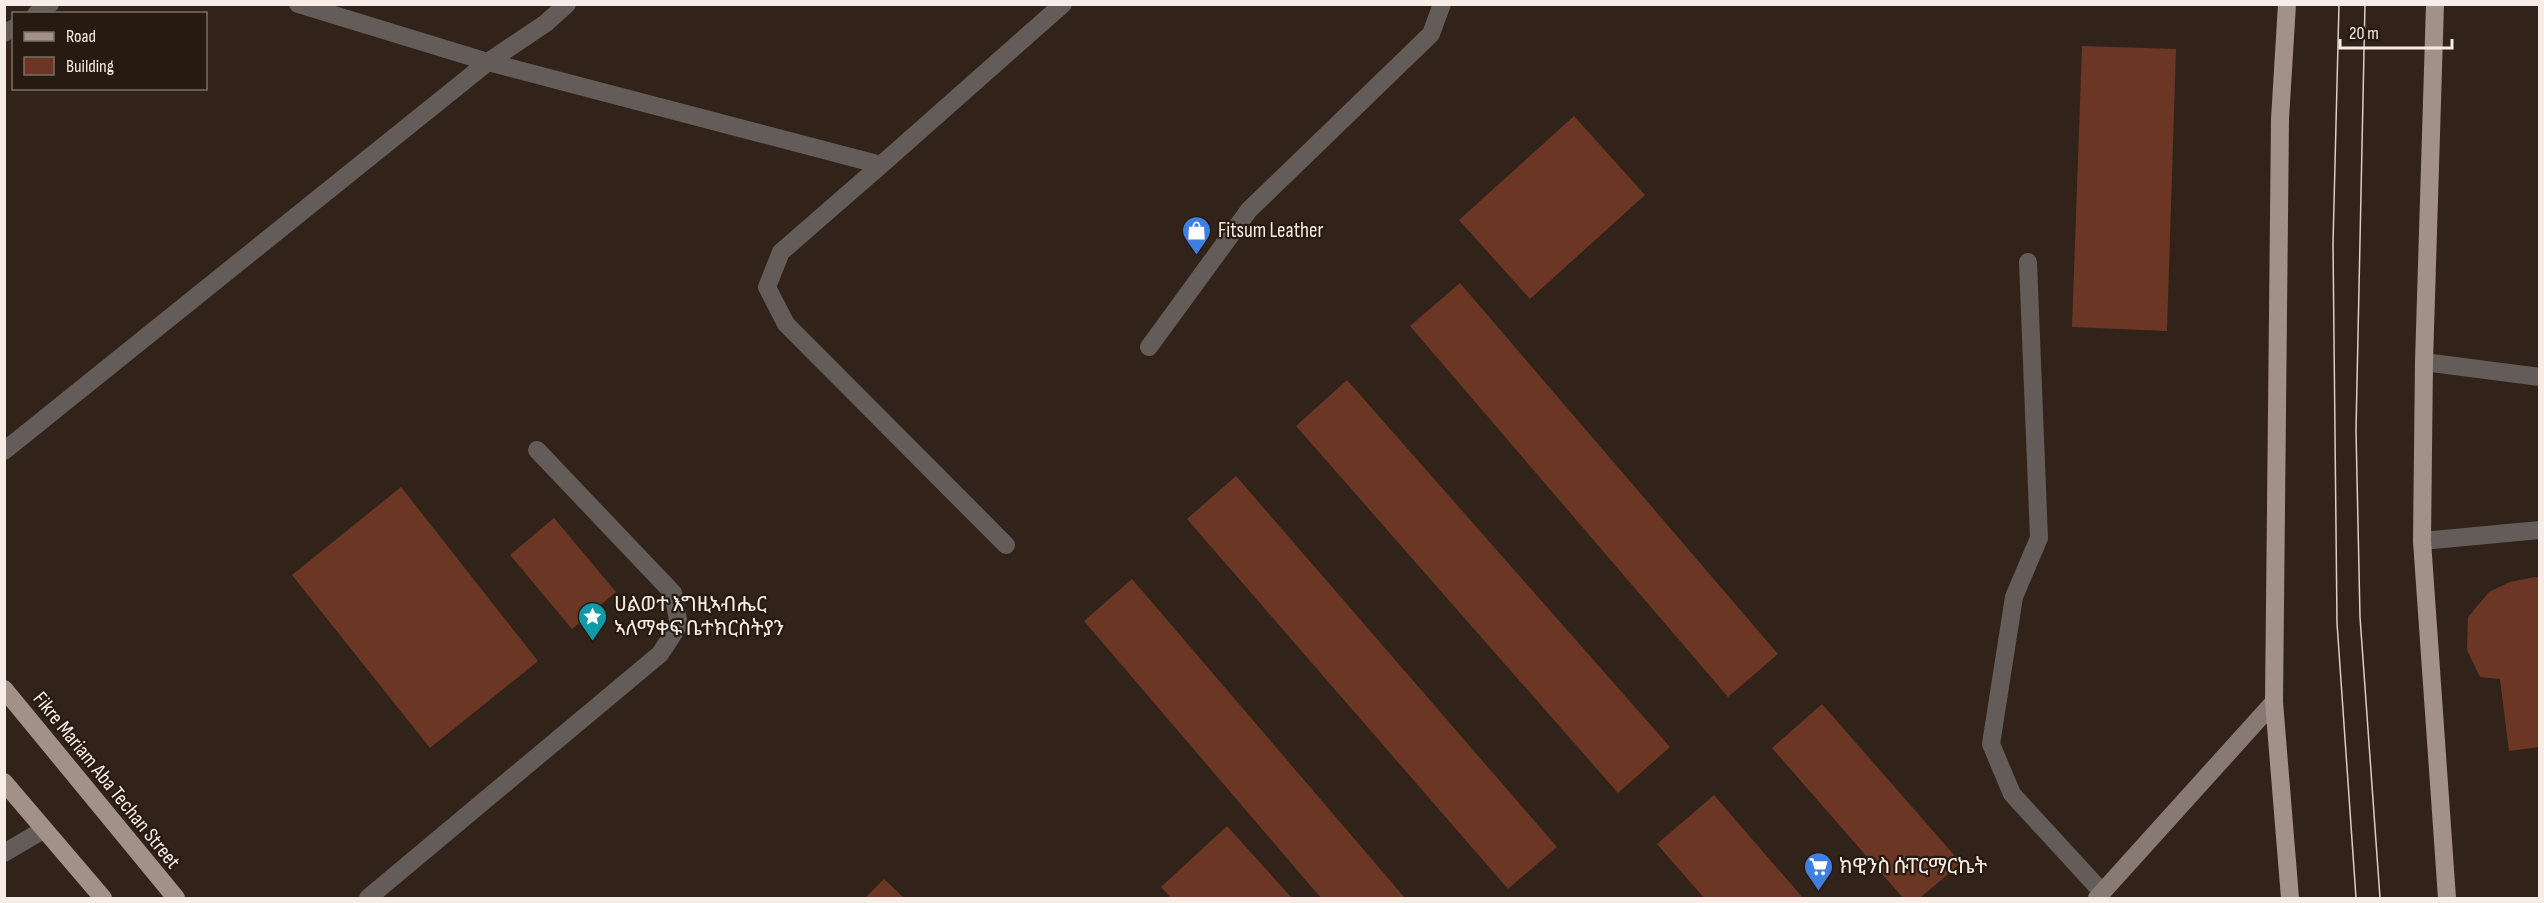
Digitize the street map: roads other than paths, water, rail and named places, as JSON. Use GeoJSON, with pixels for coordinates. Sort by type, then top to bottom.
{"type":"FeatureCollection","features":[{"type":"Feature","properties":{"kind":"main road"},"geometry":{"type":"LineString","coordinates":[[2287,4],[2280,119],[2274,702],[2290,898]]}},
{"type":"Feature","properties":{"kind":"main road"},"geometry":{"type":"LineString","coordinates":[[2435,4],[2424,362],[2422,541],[2447,898]]}},
{"type":"Feature","properties":{"kind":"main road","name":"Fikre Mariam Aba Techan Street"},"geometry":{"type":"LineString","coordinates":[[4,689],[176,898]]}},
{"type":"Feature","properties":{"kind":"main road"},"geometry":{"type":"LineString","coordinates":[[4,782],[103,898]]}},
{"type":"Feature","properties":{"kind":"street"},"geometry":{"type":"LineString","coordinates":[[298,4],[488,62],[881,165]]}},
{"type":"Feature","properties":{"kind":"street"},"geometry":{"type":"LineString","coordinates":[[4,451],[488,62],[546,23],[567,4]]}},
{"type":"Feature","properties":{"kind":"street"},"geometry":{"type":"LineString","coordinates":[[1006,545],[786,324],[767,287],[781,252],[1063,4]]}},
{"type":"Feature","properties":{"kind":"street"},"geometry":{"type":"LineString","coordinates":[[1149,347],[1249,210],[1431,34],[1442,4]]}},
{"type":"Feature","properties":{"kind":"street"},"geometry":{"type":"LineString","coordinates":[[2028,262],[2039,538],[2014,597],[1991,744],[2012,795],[2100,895],[2274,702]]}},
{"type":"Feature","properties":{"kind":"street"},"geometry":{"type":"LineString","coordinates":[[2424,362],[2540,377]]}},
{"type":"Feature","properties":{"kind":"street"},"geometry":{"type":"LineString","coordinates":[[368,898],[660,654],[679,625],[673,593],[537,450]]}},
{"type":"Feature","properties":{"kind":"street"},"geometry":{"type":"LineString","coordinates":[[2422,541],[2540,530]]}},
{"type":"Feature","properties":{"kind":"street"},"geometry":{"type":"LineString","coordinates":[[4,853],[43,830]]}},
{"type":"Feature","properties":{"kind":"tram line"},"geometry":{"type":"LineString","coordinates":[[2339,4],[2333,244],[2337,623],[2356,898]]}},
{"type":"Feature","properties":{"kind":"tram line"},"geometry":{"type":"LineString","coordinates":[[2365,4],[2356,430],[2360,617],[2380,898]]}},
{"type":"Feature","properties":{"kind":"place","name":"Fitsum Leather"},"geometry":{"type":"Point","coordinates":[1197,256]}},
{"type":"Feature","properties":{"kind":"place","name":"ሀልወተ እግዚኣብሔር ኣለማቀፍ ቤተክርስትያን"},"geometry":{"type":"Point","coordinates":[593,642]}},
{"type":"Feature","properties":{"kind":"place","name":"ክዊንስ ሱፐርማርኬት"},"geometry":{"type":"Point","coordinates":[1818,892]}}]}
